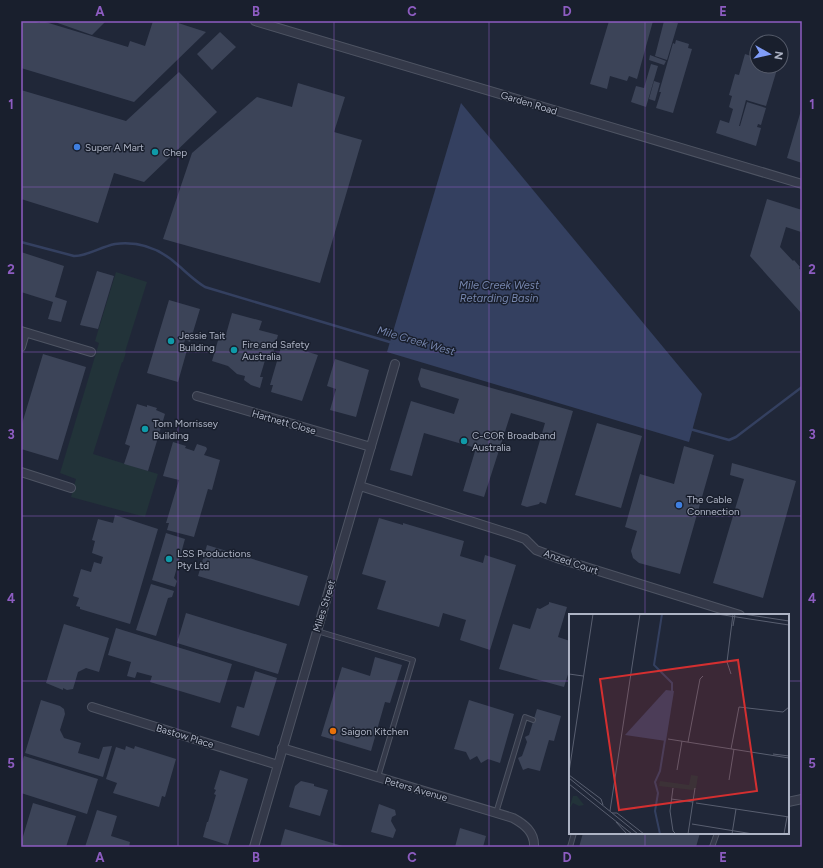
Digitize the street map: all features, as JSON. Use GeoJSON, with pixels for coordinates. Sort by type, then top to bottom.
{"type":"FeatureCollection","features":[{"type":"Feature","properties":{"kind":"street","name":"Garden Road"},"geometry":{"type":"LineString","coordinates":[[255,21],[802,184]]}},
{"type":"Feature","properties":{"kind":"street"},"geometry":{"type":"LineString","coordinates":[[21,347],[23,332],[91,352]]}},
{"type":"Feature","properties":{"kind":"street","name":"Miles Street"},"geometry":{"type":"LineString","coordinates":[[254,847],[395,364]]}},
{"type":"Feature","properties":{"kind":"street","name":"Hartnett Close"},"geometry":{"type":"LineString","coordinates":[[197,396],[371,447]]}},
{"type":"Feature","properties":{"kind":"street"},"geometry":{"type":"LineString","coordinates":[[21,472],[71,488]]}},
{"type":"Feature","properties":{"kind":"street","name":"Anzed Court"},"geometry":{"type":"LineString","coordinates":[[360,486],[525,539],[536,550],[560,559],[737,614]]}},
{"type":"Feature","properties":{"kind":"street","name":"Bastow Place"},"geometry":{"type":"LineString","coordinates":[[92,707],[278,765]]}},
{"type":"Feature","properties":{"kind":"street","name":"Peters Avenue"},"geometry":{"type":"LineString","coordinates":[[282,748],[513,818],[523,823],[531,833],[534,847]]}},
{"type":"Feature","properties":{"kind":"street"},"geometry":{"type":"LineString","coordinates":[[789,802],[802,798]]}},
{"type":"Feature","properties":{"kind":"lane"},"geometry":{"type":"LineString","coordinates":[[317,631],[413,660],[378,778]]}},
{"type":"Feature","properties":{"kind":"lane"},"geometry":{"type":"LineString","coordinates":[[496,813],[525,717],[533,720]]}},
{"type":"Feature","properties":{"kind":"lane"},"geometry":{"type":"LineString","coordinates":[[570,847],[574,834]]}},
{"type":"Feature","properties":{"kind":"lane"},"geometry":{"type":"LineString","coordinates":[[712,847],[717,834]]}},
{"type":"Feature","properties":{"kind":"shaded area"},"geometry":{"type":"Polygon","coordinates":[[[116,272],[147,282],[93,454],[158,474],[145,517],[71,497],[76,479],[60,473],[99,343],[95,341],[116,272]]]}},
{"type":"Feature","properties":{"kind":"water","name":"Mile Creek West Retarding Basin"},"geometry":{"type":"Polygon","coordinates":[[[461,103],[702,394],[689,442],[387,352],[461,103]]]}},
{"type":"Feature","properties":{"kind":"building"},"geometry":{"type":"Polygon","coordinates":[[[21,21],[33,21],[40,23],[40,21],[42,21],[128,47],[130,41],[145,46],[153,21],[172,21],[206,32],[134,102],[21,68],[21,21]]]}},
{"type":"Feature","properties":{"kind":"building"},"geometry":{"type":"Polygon","coordinates":[[[52,21],[106,21],[92,35],[52,21]]]}},
{"type":"Feature","properties":{"kind":"building"},"geometry":{"type":"Polygon","coordinates":[[[609,21],[653,21],[637,79],[629,76],[627,81],[610,76],[607,89],[590,84],[609,21]]]}},
{"type":"Feature","properties":{"kind":"building"},"geometry":{"type":"Polygon","coordinates":[[[664,21],[678,23],[667,60],[655,56],[664,21]]]}},
{"type":"Feature","properties":{"kind":"building"},"geometry":{"type":"Polygon","coordinates":[[[220,32],[236,47],[212,70],[197,54],[220,32]]]}},
{"type":"Feature","properties":{"kind":"building"},"geometry":{"type":"Polygon","coordinates":[[[676,40],[689,44],[688,48],[692,49],[673,113],[656,108],[673,43],[675,44],[676,40]]]}},
{"type":"Feature","properties":{"kind":"building"},"geometry":{"type":"Polygon","coordinates":[[[745,54],[749,55],[749,74],[776,74],[766,106],[746,100],[739,126],[747,102],[766,108],[761,125],[758,124],[757,127],[761,128],[756,146],[716,133],[720,120],[729,123],[733,109],[729,107],[732,96],[729,95],[735,74],[739,75],[745,54]]]}},
{"type":"Feature","properties":{"kind":"building"},"geometry":{"type":"Polygon","coordinates":[[[650,55],[666,61],[664,65],[649,60],[650,55]]]}},
{"type":"Feature","properties":{"kind":"building"},"geometry":{"type":"Polygon","coordinates":[[[651,64],[658,66],[646,107],[631,102],[636,86],[644,88],[651,64]]]}},
{"type":"Feature","properties":{"kind":"building","name":"Super A Mart"},"geometry":{"type":"Polygon","coordinates":[[[179,72],[217,112],[144,182],[114,173],[98,223],[21,199],[21,90],[126,121],[179,72]]]}},
{"type":"Feature","properties":{"kind":"building"},"geometry":{"type":"Polygon","coordinates":[[[654,81],[660,83],[655,101],[649,99],[654,81]]]}},
{"type":"Feature","properties":{"kind":"building"},"geometry":{"type":"Polygon","coordinates":[[[298,83],[345,97],[334,132],[362,140],[320,283],[163,239],[192,153],[257,97],[292,107],[298,83]]]}},
{"type":"Feature","properties":{"kind":"building"},"geometry":{"type":"Polygon","coordinates":[[[802,107],[802,163],[787,158],[802,107]]]}},
{"type":"Feature","properties":{"kind":"building"},"geometry":{"type":"Polygon","coordinates":[[[767,199],[802,210],[801,232],[786,227],[780,247],[793,261],[794,260],[802,272],[802,314],[750,256],[767,199]]]}},
{"type":"Feature","properties":{"kind":"building"},"geometry":{"type":"Polygon","coordinates":[[[21,252],[64,266],[55,297],[67,301],[61,322],[48,319],[53,302],[21,292],[21,252]]]}},
{"type":"Feature","properties":{"kind":"building"},"geometry":{"type":"Polygon","coordinates":[[[97,271],[114,276],[98,329],[80,325],[97,271]]]}},
{"type":"Feature","properties":{"kind":"building","name":"Jessie Tait Building"},"geometry":{"type":"Polygon","coordinates":[[[169,300],[200,309],[190,342],[185,340],[182,349],[187,350],[178,382],[147,373],[169,300]]]}},
{"type":"Feature","properties":{"kind":"building","name":"Fire and Safety Australia"},"geometry":{"type":"Polygon","coordinates":[[[232,313],[262,321],[259,330],[278,335],[272,357],[266,357],[260,377],[263,377],[260,388],[251,385],[244,380],[245,376],[237,374],[228,366],[212,361],[219,337],[225,338],[232,313]]]}},
{"type":"Feature","properties":{"kind":"building"},"geometry":{"type":"Polygon","coordinates":[[[282,344],[318,355],[302,401],[271,392],[273,385],[270,385],[282,344]]]}},
{"type":"Feature","properties":{"kind":"building"},"geometry":{"type":"Polygon","coordinates":[[[43,354],[86,367],[58,460],[21,449],[21,427],[43,354]]]}},
{"type":"Feature","properties":{"kind":"building"},"geometry":{"type":"Polygon","coordinates":[[[335,359],[369,370],[356,417],[330,410],[336,389],[327,386],[335,359]]]}},
{"type":"Feature","properties":{"kind":"building"},"geometry":{"type":"Polygon","coordinates":[[[421,368],[573,411],[546,504],[540,502],[539,504],[527,507],[521,505],[545,423],[511,413],[484,497],[463,491],[476,448],[424,433],[412,476],[390,470],[411,401],[454,414],[459,399],[421,387],[418,379],[421,368]]]}},
{"type":"Feature","properties":{"kind":"building","name":"Tom Morrissey Building"},"geometry":{"type":"Polygon","coordinates":[[[137,404],[157,408],[156,410],[165,414],[148,471],[124,464],[130,446],[125,444],[137,404]]]}},
{"type":"Feature","properties":{"kind":"building"},"geometry":{"type":"Polygon","coordinates":[[[597,423],[642,436],[621,508],[575,495],[597,423]]]}},
{"type":"Feature","properties":{"kind":"building"},"geometry":{"type":"Polygon","coordinates":[[[173,442],[186,446],[185,448],[194,451],[197,444],[206,447],[207,449],[204,455],[220,460],[212,490],[208,489],[194,537],[167,530],[169,523],[166,523],[179,480],[163,476],[173,442]]]}},
{"type":"Feature","properties":{"kind":"building"},"geometry":{"type":"Polygon","coordinates":[[[684,446],[714,455],[680,574],[639,563],[633,558],[631,551],[637,531],[625,527],[640,474],[674,484],[684,446]]]}},
{"type":"Feature","properties":{"kind":"building"},"geometry":{"type":"Polygon","coordinates":[[[732,463],[796,481],[763,598],[713,583],[744,479],[730,475],[732,463]]]}},
{"type":"Feature","properties":{"kind":"building"},"geometry":{"type":"Polygon","coordinates":[[[115,515],[158,529],[130,624],[80,609],[80,607],[76,606],[79,598],[73,596],[81,569],[91,572],[94,562],[101,564],[103,557],[92,553],[95,541],[92,540],[98,519],[113,523],[115,515]]]}},
{"type":"Feature","properties":{"kind":"building"},"geometry":{"type":"Polygon","coordinates":[[[379,518],[403,525],[403,523],[464,541],[460,556],[483,563],[485,555],[516,565],[490,650],[460,640],[466,620],[443,613],[439,627],[377,609],[386,581],[362,574],[379,518]]]}},
{"type":"Feature","properties":{"kind":"building","name":"LSS Productions Pty Ltd"},"geometry":{"type":"Polygon","coordinates":[[[166,533],[185,539],[174,578],[177,581],[175,587],[152,580],[166,533]]]}},
{"type":"Feature","properties":{"kind":"building"},"geometry":{"type":"Polygon","coordinates":[[[207,545],[308,576],[299,606],[198,576],[207,545]]]}},
{"type":"Feature","properties":{"kind":"building"},"geometry":{"type":"Polygon","coordinates":[[[151,584],[174,591],[172,597],[168,598],[156,636],[136,630],[151,584]]]}},
{"type":"Feature","properties":{"kind":"building"},"geometry":{"type":"Polygon","coordinates":[[[549,602],[567,607],[558,637],[569,641],[569,671],[564,687],[499,669],[513,624],[530,629],[537,608],[540,609],[549,604],[549,602]]]}},
{"type":"Feature","properties":{"kind":"building"},"geometry":{"type":"Polygon","coordinates":[[[186,613],[287,644],[278,674],[177,643],[186,613]]]}},
{"type":"Feature","properties":{"kind":"building"},"geometry":{"type":"Polygon","coordinates":[[[64,624],[109,638],[99,672],[86,668],[78,672],[73,689],[67,690],[63,688],[63,690],[46,683],[64,624]]]}},
{"type":"Feature","properties":{"kind":"building"},"geometry":{"type":"Polygon","coordinates":[[[116,628],[232,664],[220,703],[150,682],[152,676],[137,672],[135,678],[127,676],[131,662],[108,655],[116,628]]]}},
{"type":"Feature","properties":{"kind":"building"},"geometry":{"type":"Polygon","coordinates":[[[375,657],[402,665],[390,703],[385,702],[371,751],[321,736],[342,667],[370,676],[375,657]]]}},
{"type":"Feature","properties":{"kind":"building"},"geometry":{"type":"Polygon","coordinates":[[[255,671],[277,678],[259,736],[231,727],[237,706],[244,708],[255,671]]]}},
{"type":"Feature","properties":{"kind":"building"},"geometry":{"type":"Polygon","coordinates":[[[41,700],[60,706],[64,709],[65,714],[60,730],[64,738],[81,743],[78,753],[99,759],[103,747],[112,746],[103,777],[25,753],[41,700]]]}},
{"type":"Feature","properties":{"kind":"building"},"geometry":{"type":"Polygon","coordinates":[[[469,700],[514,714],[500,763],[488,759],[481,763],[477,756],[470,760],[466,752],[454,749],[469,700]]]}},
{"type":"Feature","properties":{"kind":"building"},"geometry":{"type":"Polygon","coordinates":[[[537,709],[561,716],[554,741],[549,740],[540,771],[528,768],[523,770],[518,758],[522,756],[527,742],[525,737],[529,735],[537,709]]]}},
{"type":"Feature","properties":{"kind":"building"},"geometry":{"type":"Polygon","coordinates":[[[126,746],[134,749],[135,746],[176,759],[165,797],[162,796],[159,807],[113,793],[117,783],[106,779],[116,747],[125,750],[126,746]]]}},
{"type":"Feature","properties":{"kind":"building"},"geometry":{"type":"Polygon","coordinates":[[[24,756],[98,779],[87,814],[21,793],[21,765],[24,756]]]}},
{"type":"Feature","properties":{"kind":"building"},"geometry":{"type":"Polygon","coordinates":[[[220,770],[248,779],[228,845],[203,837],[216,795],[214,794],[216,790],[214,789],[220,770]]]}},
{"type":"Feature","properties":{"kind":"building"},"geometry":{"type":"Polygon","coordinates":[[[301,781],[314,784],[314,786],[328,790],[320,816],[289,807],[295,786],[301,781]]]}},
{"type":"Feature","properties":{"kind":"building"},"geometry":{"type":"Polygon","coordinates":[[[33,803],[76,816],[66,847],[21,847],[33,803]]]}},
{"type":"Feature","properties":{"kind":"building"},"geometry":{"type":"Polygon","coordinates":[[[379,804],[395,810],[396,815],[392,817],[391,821],[396,830],[393,838],[371,832],[379,804]]]}},
{"type":"Feature","properties":{"kind":"building"},"geometry":{"type":"Polygon","coordinates":[[[97,810],[117,816],[111,836],[130,842],[129,847],[85,847],[97,810]]]}},
{"type":"Feature","properties":{"kind":"building"},"geometry":{"type":"Polygon","coordinates":[[[460,828],[486,836],[483,847],[455,847],[460,828]]]}},
{"type":"Feature","properties":{"kind":"building"},"geometry":{"type":"Polygon","coordinates":[[[285,829],[346,847],[280,847],[285,829]]]}},
{"type":"Feature","properties":{"kind":"building"},"geometry":{"type":"Polygon","coordinates":[[[583,834],[700,834],[696,847],[579,847],[583,834]]]}},
{"type":"Feature","properties":{"kind":"waterway","name":"Mile Creek West"},"geometry":{"type":"LineString","coordinates":[[21,242],[74,256],[84,255],[115,244],[124,243],[141,245],[165,255],[194,280],[205,287],[393,343]]}},
{"type":"Feature","properties":{"kind":"waterway","name":"Mile Creek West"},"geometry":{"type":"LineString","coordinates":[[690,429],[729,440],[736,437],[802,387]]}},
{"type":"Feature","properties":{"kind":"place","name":"Super A Mart"},"geometry":{"type":"Point","coordinates":[77,147]}},
{"type":"Feature","properties":{"kind":"place","name":"Chep"},"geometry":{"type":"Point","coordinates":[155,152]}},
{"type":"Feature","properties":{"kind":"place","name":"Jessie Tait Building"},"geometry":{"type":"Point","coordinates":[171,341]}},
{"type":"Feature","properties":{"kind":"place","name":"Fire and Safety Australia"},"geometry":{"type":"Point","coordinates":[234,350]}},
{"type":"Feature","properties":{"kind":"place","name":"Tom Morrissey Building"},"geometry":{"type":"Point","coordinates":[145,429]}},
{"type":"Feature","properties":{"kind":"place","name":"C-COR Broadband Australia"},"geometry":{"type":"Point","coordinates":[464,441]}},
{"type":"Feature","properties":{"kind":"place","name":"The Cable Connection"},"geometry":{"type":"Point","coordinates":[679,505]}},
{"type":"Feature","properties":{"kind":"place","name":"LSS Productions Pty Ltd"},"geometry":{"type":"Point","coordinates":[169,559]}},
{"type":"Feature","properties":{"kind":"place","name":"Saigon Kitchen"},"geometry":{"type":"Point","coordinates":[333,731]}}]}
